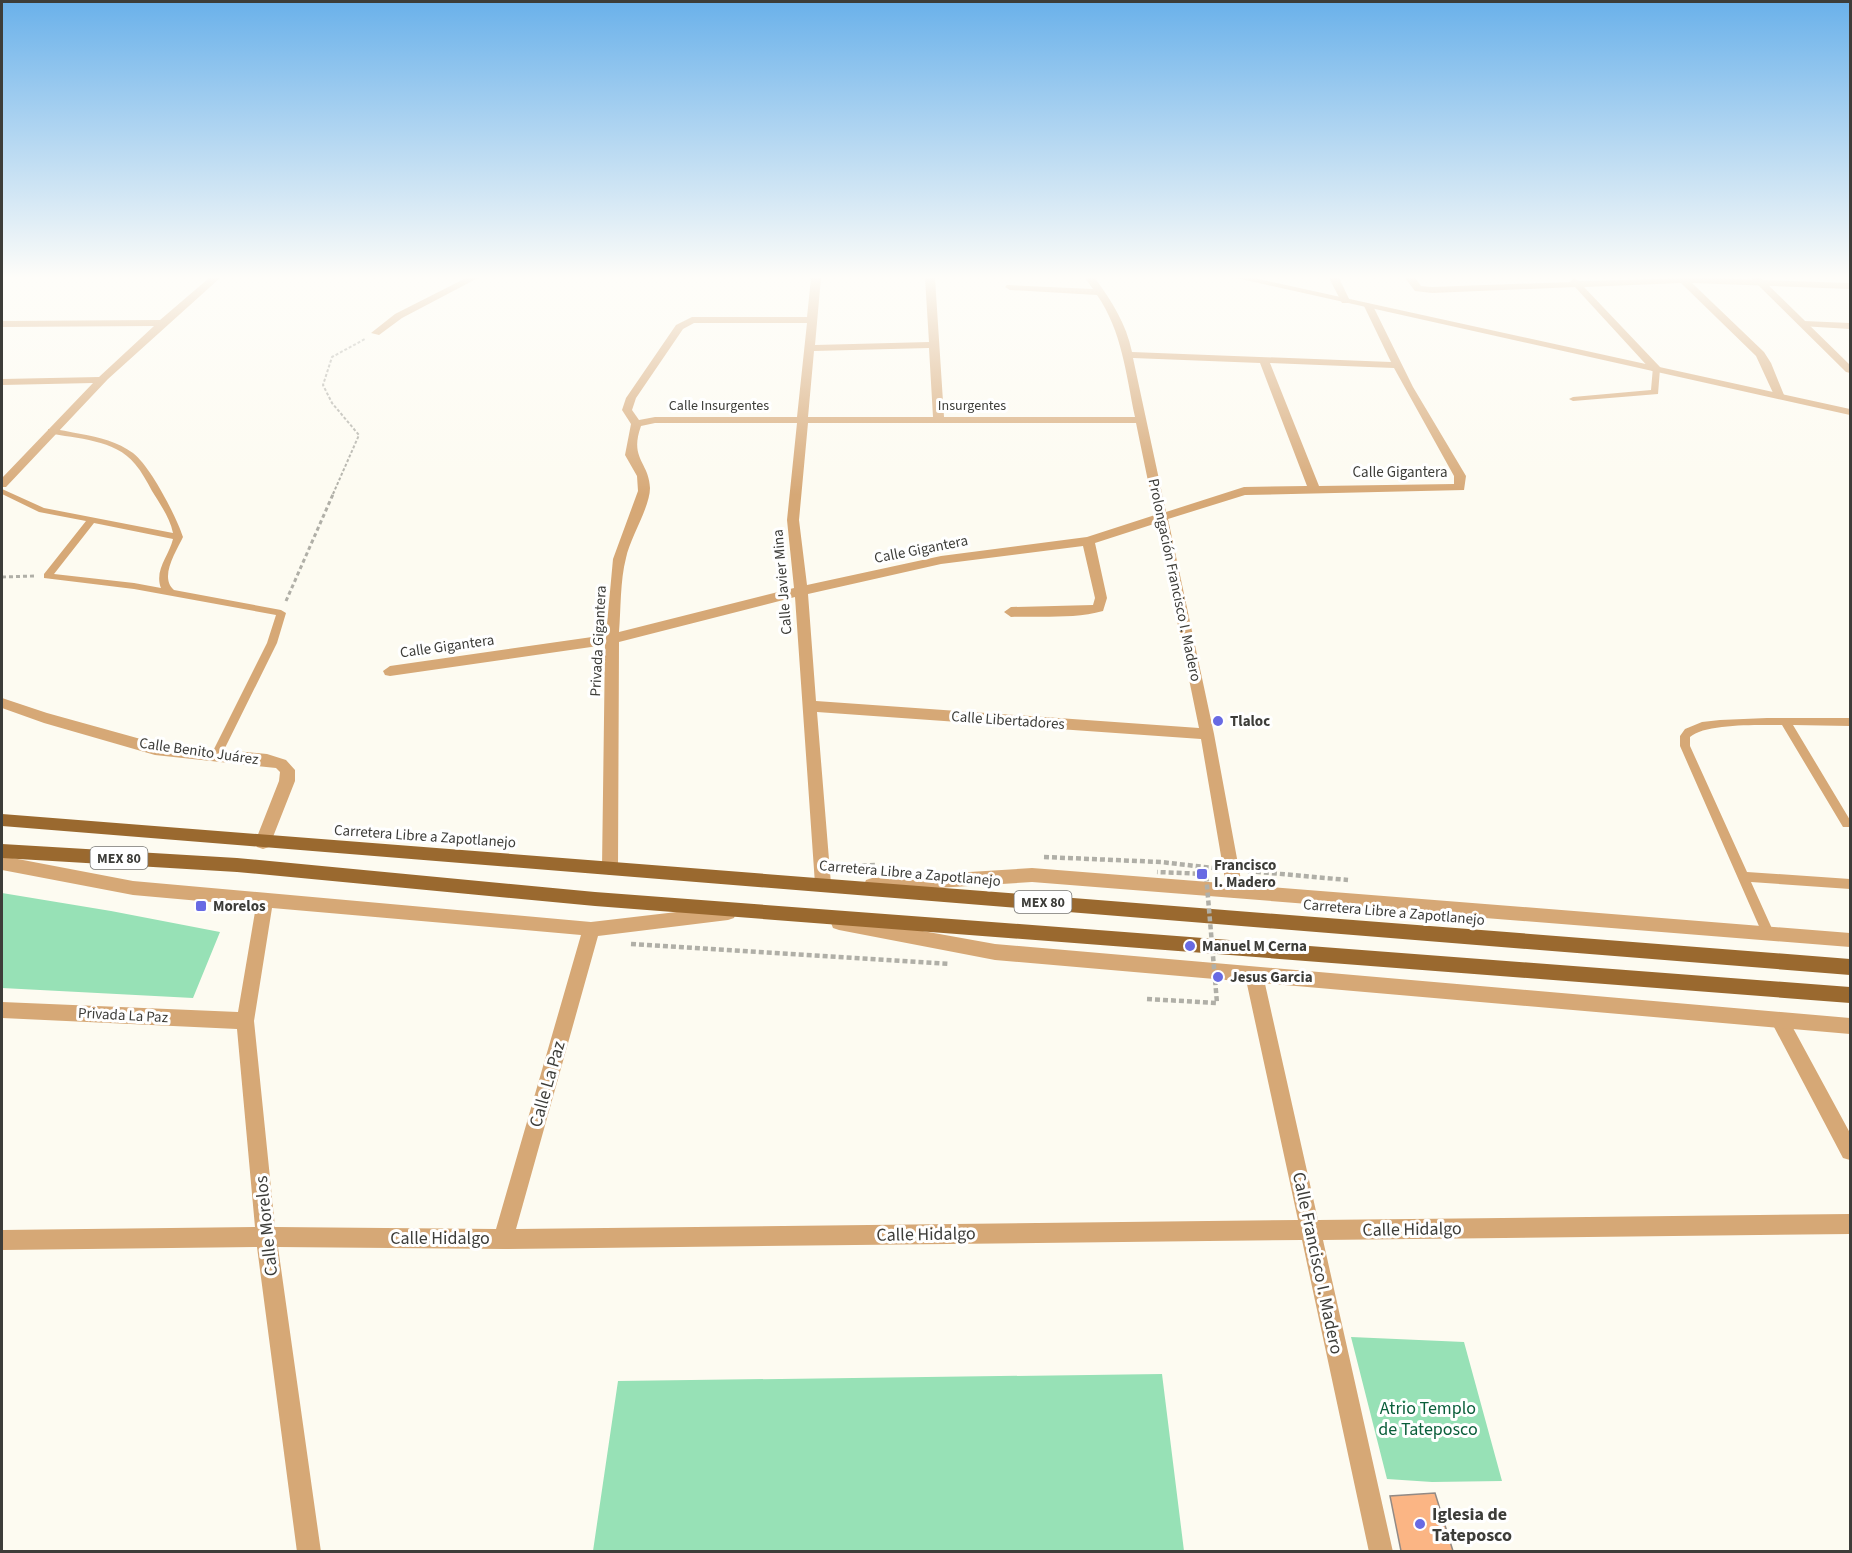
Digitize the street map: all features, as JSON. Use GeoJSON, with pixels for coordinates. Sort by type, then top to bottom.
{"type":"FeatureCollection","features":[{"type":"Feature","properties":{"kind":"main road","name":"Carretera Libre a Zapotlanejo"},"geometry":{"type":"LineString","coordinates":[[2,820],[1851,967]]}},
{"type":"Feature","properties":{"kind":"main road","name":"MEX 80"},"geometry":{"type":"LineString","coordinates":[[2,851],[237,865],[595,899],[1851,995]]}},
{"type":"Feature","properties":{"kind":"street"},"geometry":{"type":"LineString","coordinates":[[2,484],[100,380],[131,350]]}},
{"type":"Feature","properties":{"kind":"street","name":"Privada Gigantera"},"geometry":{"type":"LineString","coordinates":[[610,868],[612,639],[619,559],[644,490],[643,476],[634,465],[632,455],[633,432],[636,424],[627,410],[631,398],[663,350]]}},
{"type":"Feature","properties":{"kind":"street","name":"Calle Javier Mina"},"geometry":{"type":"LineString","coordinates":[[809,350],[793,520],[801,591],[823,884]]}},
{"type":"Feature","properties":{"kind":"street"},"geometry":{"type":"LineString","coordinates":[[935,350],[939,420]]}},
{"type":"Feature","properties":{"kind":"street","name":"Prolongación Francisco I. Madero"},"geometry":{"type":"LineString","coordinates":[[1127,350],[1207,734],[1235,891]]}},
{"type":"Feature","properties":{"kind":"street"},"geometry":{"type":"LineString","coordinates":[[1128,355],[1397,365],[1390,350]]}},
{"type":"Feature","properties":{"kind":"street"},"geometry":{"type":"LineString","coordinates":[[1572,350],[1851,412]]}},
{"type":"Feature","properties":{"kind":"street"},"geometry":{"type":"LineString","coordinates":[[1639,350],[1656,369]]}},
{"type":"Feature","properties":{"kind":"street"},"geometry":{"type":"LineString","coordinates":[[1756,350],[1766,363],[1779,395]]}},
{"type":"Feature","properties":{"kind":"street"},"geometry":{"type":"LineString","coordinates":[[1831,350],[1851,370]]}},
{"type":"Feature","properties":{"kind":"street"},"geometry":{"type":"LineString","coordinates":[[1264,361],[1314,489]]}},
{"type":"Feature","properties":{"kind":"street","name":"Calle Gigantera"},"geometry":{"type":"LineString","coordinates":[[390,671],[612,639],[801,591],[941,560],[1088,541],[1244,491],[1460,487],[1460,476],[1397,365]]}},
{"type":"Feature","properties":{"kind":"street"},"geometry":{"type":"LineString","coordinates":[[2,382],[100,380]]}},
{"type":"Feature","properties":{"kind":"street","name":"Calle Insurgentes"},"geometry":{"type":"LineString","coordinates":[[636,424],[654,420],[802,420]]}},
{"type":"Feature","properties":{"kind":"street","name":"Insurgentes"},"geometry":{"type":"LineString","coordinates":[[802,420],[1141,420]]}},
{"type":"Feature","properties":{"kind":"street"},"geometry":{"type":"LineString","coordinates":[[1011,612],[1083,611],[1098,608],[1101,598],[1088,541]]}},
{"type":"Feature","properties":{"kind":"street","name":"Calle Benito Juárez"},"geometry":{"type":"LineString","coordinates":[[2,703],[44,718],[155,749],[267,760],[281,764],[288,770],[287,781],[263,842]]}},
{"type":"Feature","properties":{"kind":"street","name":"Calle Libertadores"},"geometry":{"type":"LineString","coordinates":[[808,706],[1207,734]]}},
{"type":"Feature","properties":{"kind":"street"},"geometry":{"type":"LineString","coordinates":[[2,862],[133,888],[591,929],[754,910]]}},
{"type":"Feature","properties":{"kind":"street"},"geometry":{"type":"LineString","coordinates":[[854,886],[1032,875],[1851,940]]}},
{"type":"Feature","properties":{"kind":"street","name":"Calle Morelos"},"geometry":{"type":"LineString","coordinates":[[265,901],[245,1021],[266,1237],[309,1551]]}},
{"type":"Feature","properties":{"kind":"street"},"geometry":{"type":"LineString","coordinates":[[780,912],[995,952],[1851,1026]]}},
{"type":"Feature","properties":{"kind":"street","name":"Calle La Paz"},"geometry":{"type":"LineString","coordinates":[[503,1239],[591,929]]}},
{"type":"Feature","properties":{"kind":"street","name":"Calle Francisco I. Madero"},"geometry":{"type":"LineString","coordinates":[[1254,975],[1381,1551]]}},
{"type":"Feature","properties":{"kind":"street","name":"Privada La Paz"},"geometry":{"type":"LineString","coordinates":[[2,1010],[245,1021]]}},
{"type":"Feature","properties":{"kind":"street"},"geometry":{"type":"LineString","coordinates":[[1780,1021],[1851,1151]]}},
{"type":"Feature","properties":{"kind":"street","name":"Calle Hidalgo"},"geometry":{"type":"LineString","coordinates":[[2,1240],[266,1237],[503,1239],[1851,1224]]}},
{"type":"Feature","properties":{"kind":"lane"},"geometry":{"type":"LineString","coordinates":[[1573,399],[1655,392],[1656,369]]}},
{"type":"Feature","properties":{"kind":"lane"},"geometry":{"type":"LineString","coordinates":[[51,431],[115,446],[130,453],[138,462],[178,528],[176,549],[163,572],[161,583],[171,593]]}},
{"type":"Feature","properties":{"kind":"lane"},"geometry":{"type":"LineString","coordinates":[[2,491],[42,510],[178,537]]}},
{"type":"Feature","properties":{"kind":"lane"},"geometry":{"type":"LineString","coordinates":[[47,576],[92,520]]}},
{"type":"Feature","properties":{"kind":"lane"},"geometry":{"type":"LineString","coordinates":[[47,576],[134,586],[281,613],[272,643],[216,755]]}},
{"type":"Feature","properties":{"kind":"lane"},"geometry":{"type":"LineString","coordinates":[[1768,933],[1685,746],[1684,737],[1689,731],[1712,724],[1851,722]]}},
{"type":"Feature","properties":{"kind":"lane"},"geometry":{"type":"LineString","coordinates":[[1786,723],[1847,824]]}},
{"type":"Feature","properties":{"kind":"lane"},"geometry":{"type":"LineString","coordinates":[[1744,877],[1851,884]]}},
{"type":"Feature","properties":{"kind":"path"},"geometry":{"type":"LineString","coordinates":[[281,613],[359,435],[332,403],[323,385],[332,357],[344,350]]}},
{"type":"Feature","properties":{"kind":"path"},"geometry":{"type":"LineString","coordinates":[[2,577],[47,576]]}},
{"type":"Feature","properties":{"kind":"path"},"geometry":{"type":"LineString","coordinates":[[1147,999],[1217,1003],[1206,874],[1157,872]]}},
{"type":"Feature","properties":{"kind":"green space"},"geometry":{"type":"Polygon","coordinates":[[[2,893],[220,932],[193,998],[2,988],[2,893]]]}},
{"type":"Feature","properties":{"kind":"green space","name":"Atrio Templo de Tateposco"},"geometry":{"type":"Polygon","coordinates":[[[1351,1337],[1464,1342],[1502,1481],[1432,1482],[1387,1479],[1351,1337]]]}},
{"type":"Feature","properties":{"kind":"green space"},"geometry":{"type":"Polygon","coordinates":[[[1162,1374],[1184,1551],[593,1551],[618,1381],[1162,1374]]]}},
{"type":"Feature","properties":{"kind":"building","name":"Iglesia de Tateposco"},"geometry":{"type":"Polygon","coordinates":[[[1435,1493],[1453,1551],[1401,1551],[1390,1496],[1435,1493]]]}},
{"type":"Feature","properties":{"kind":"place","name":"Tlaloc"},"geometry":{"type":"Point","coordinates":[1218,721]}},
{"type":"Feature","properties":{"kind":"place","name":"Francisco I. Madero"},"geometry":{"type":"Point","coordinates":[1202,874]}},
{"type":"Feature","properties":{"kind":"place","name":"Morelos"},"geometry":{"type":"Point","coordinates":[201,906]}},
{"type":"Feature","properties":{"kind":"place","name":"Manuel M Cerna"},"geometry":{"type":"Point","coordinates":[1190,946]}},
{"type":"Feature","properties":{"kind":"place","name":"Jesus Garcia"},"geometry":{"type":"Point","coordinates":[1218,977]}},
{"type":"Feature","properties":{"kind":"place","name":"Iglesia de Tateposco"},"geometry":{"type":"Point","coordinates":[1420,1524]}}]}
